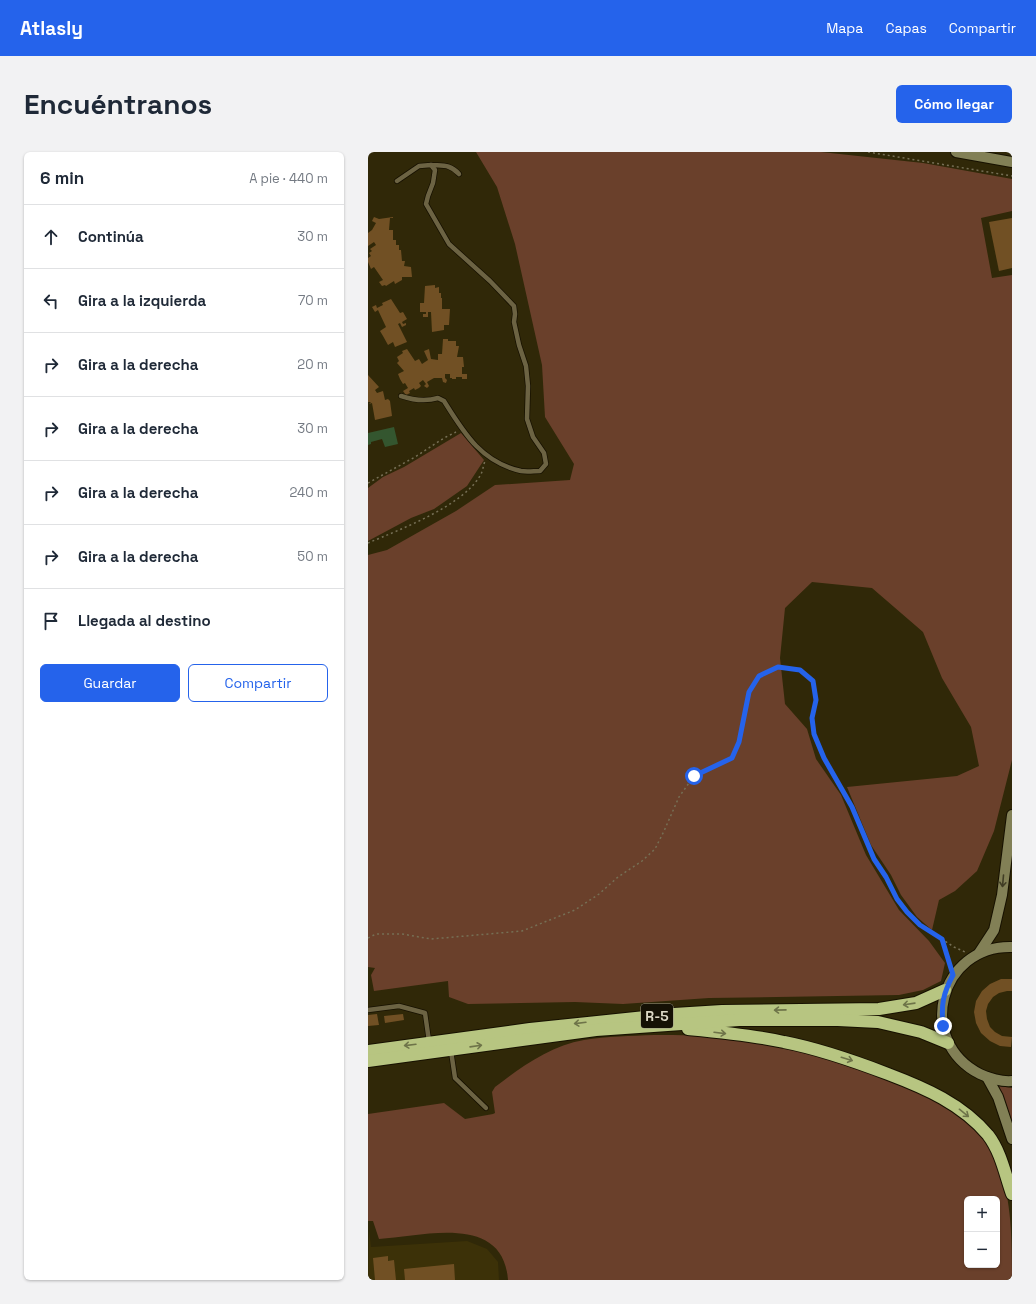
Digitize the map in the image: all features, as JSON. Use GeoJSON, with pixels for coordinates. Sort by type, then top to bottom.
{"type":"FeatureCollection","features":[{"type":"Feature","properties":{"kind":"highway","name":"R-5"},"geometry":{"type":"LineString","coordinates":[[368,1051],[530,1029],[674,1014],[722,1011],[879,1009],[916,1004],[945,990]]}},
{"type":"Feature","properties":{"kind":"highway"},"geometry":{"type":"LineString","coordinates":[[368,1061],[596,1030],[739,1020],[850,1020],[878,1022],[908,1029],[948,1042]]}},
{"type":"Feature","properties":{"kind":"highway"},"geometry":{"type":"LineString","coordinates":[[653,1026],[753,1037],[808,1047],[855,1061],[936,1094],[960,1109],[988,1136],[997,1150],[1012,1194]]}},
{"type":"Feature","properties":{"kind":"main road"},"geometry":{"type":"LineString","coordinates":[[956,152],[1012,162]]}},
{"type":"Feature","properties":{"kind":"main road"},"geometry":{"type":"LineString","coordinates":[[977,954],[994,930],[1002,895],[1012,815]]}},
{"type":"Feature","properties":{"kind":"main road"},"geometry":{"type":"LineString","coordinates":[[1012,947],[1000,946],[977,954],[965,962],[953,975],[945,990],[942,1008],[943,1026],[948,1042],[958,1058],[971,1069],[987,1077],[1012,1081]]}},
{"type":"Feature","properties":{"kind":"main road"},"geometry":{"type":"LineString","coordinates":[[987,1077],[998,1097],[1012,1139]]}},
{"type":"Feature","properties":{"kind":"lane"},"geometry":{"type":"LineString","coordinates":[[401,396],[412,400],[429,401],[438,398],[444,401],[474,444],[486,456],[503,465],[522,471],[540,471],[546,464],[544,453],[533,437],[527,419],[528,386],[526,366],[519,345],[514,322],[516,314],[514,306],[490,281],[449,244],[426,204],[434,183],[435,170],[431,165]]}},
{"type":"Feature","properties":{"kind":"lane"},"geometry":{"type":"LineString","coordinates":[[397,181],[419,166],[448,166],[455,169],[460,174]]}},
{"type":"Feature","properties":{"kind":"lane"},"geometry":{"type":"LineString","coordinates":[[368,1010],[399,1006],[425,1013],[430,1043]]}},
{"type":"Feature","properties":{"kind":"lane"},"geometry":{"type":"LineString","coordinates":[[451,1050],[455,1078],[486,1108]]}},
{"type":"Feature","properties":{"kind":"path"},"geometry":{"type":"LineString","coordinates":[[868,152],[1012,176]]}},
{"type":"Feature","properties":{"kind":"path"},"geometry":{"type":"LineString","coordinates":[[368,483],[415,457],[444,438],[463,429]]}},
{"type":"Feature","properties":{"kind":"path"},"geometry":{"type":"LineString","coordinates":[[368,543],[440,511],[471,488],[480,475],[486,456]]}},
{"type":"Feature","properties":{"kind":"path"},"geometry":{"type":"LineString","coordinates":[[368,938],[376,934],[402,934],[431,939],[522,931],[575,910],[593,898],[618,877],[642,861],[655,849],[679,796],[694,776],[732,758],[739,742],[749,692],[759,676],[778,667],[800,670],[813,681],[816,700],[812,718],[814,734],[824,758],[852,807],[874,859],[886,877],[897,899],[920,925],[954,947],[977,954]]}},
{"type":"Feature","properties":{"kind":"path"},"geometry":{"type":"LineString","coordinates":[[942,939],[953,975]]}},
{"type":"Feature","properties":{"kind":"shaded area"},"geometry":{"type":"Polygon","coordinates":[[[476,152],[821,152],[923,163],[1012,179],[1012,211],[981,218],[992,278],[1012,275],[1012,760],[994,831],[977,871],[955,891],[939,900],[932,930],[917,917],[901,895],[891,875],[871,845],[847,787],[957,776],[979,766],[971,727],[942,678],[923,632],[872,588],[812,582],[785,608],[780,658],[785,704],[807,729],[816,759],[841,795],[866,855],[899,910],[929,941],[945,963],[941,981],[923,990],[899,995],[709,998],[623,1004],[575,1002],[468,1004],[449,997],[448,981],[374,991],[371,975],[375,968],[368,967],[368,555],[387,550],[456,511],[495,485],[570,480],[574,464],[545,417],[542,365],[515,244],[497,187],[476,152]]]}},
{"type":"Feature","properties":{"kind":"shaded area"},"geometry":{"type":"Polygon","coordinates":[[[394,427],[398,444],[385,447],[382,439],[371,442],[371,444],[368,445],[368,433],[394,427]]]}},
{"type":"Feature","properties":{"kind":"shaded area"},"geometry":{"type":"Polygon","coordinates":[[[461,433],[484,460],[467,486],[434,509],[411,518],[368,541],[368,488],[383,477],[404,467],[461,433]]]}},
{"type":"Feature","properties":{"kind":"shaded area"},"geometry":{"type":"Polygon","coordinates":[[[682,1035],[721,1037],[754,1041],[803,1051],[850,1065],[896,1082],[919,1092],[956,1112],[981,1135],[993,1152],[1001,1172],[1010,1218],[1012,1280],[508,1280],[503,1259],[492,1245],[477,1237],[458,1233],[438,1233],[379,1239],[373,1221],[368,1221],[368,1114],[444,1103],[465,1119],[493,1114],[495,1113],[492,1092],[495,1087],[536,1058],[571,1043],[610,1037],[682,1035]]]}},
{"type":"Feature","properties":{"kind":"shaded area"},"geometry":{"type":"Polygon","coordinates":[[[999,1086],[1012,1088],[1012,1123],[999,1086]]]}},
{"type":"Feature","properties":{"kind":"shaded area"},"geometry":{"type":"Polygon","coordinates":[[[369,1230],[371,1247],[467,1241],[487,1249],[498,1262],[499,1280],[368,1280],[369,1230]]]}},
{"type":"Feature","properties":{"kind":"building"},"geometry":{"type":"Polygon","coordinates":[[[374,217],[379,219],[393,217],[390,218],[389,230],[393,230],[393,240],[396,240],[396,245],[399,245],[402,261],[405,261],[404,266],[411,267],[412,277],[402,277],[402,280],[395,284],[394,281],[386,286],[382,286],[379,282],[383,280],[374,267],[371,269],[368,262],[368,258],[371,256],[369,253],[372,251],[370,249],[376,245],[374,242],[368,246],[368,233],[372,230],[376,223],[372,221],[374,217]]]}},
{"type":"Feature","properties":{"kind":"building"},"geometry":{"type":"Polygon","coordinates":[[[1012,218],[1012,268],[999,271],[989,222],[1012,218]]]}},
{"type":"Feature","properties":{"kind":"building"},"geometry":{"type":"Polygon","coordinates":[[[435,285],[435,288],[439,287],[439,293],[441,293],[442,309],[450,309],[449,325],[444,325],[444,330],[432,332],[431,312],[428,312],[428,317],[423,317],[423,314],[426,314],[426,312],[420,312],[420,303],[424,303],[425,286],[435,285]]]}},
{"type":"Feature","properties":{"kind":"building"},"geometry":{"type":"Polygon","coordinates":[[[391,299],[400,313],[403,312],[407,319],[402,322],[403,324],[406,323],[406,325],[402,327],[400,323],[398,324],[407,342],[395,347],[393,342],[388,345],[380,331],[386,327],[378,310],[375,312],[372,307],[376,305],[377,308],[383,305],[382,303],[391,299]]]}},
{"type":"Feature","properties":{"kind":"building"},"geometry":{"type":"Polygon","coordinates":[[[443,339],[448,339],[448,341],[456,341],[456,346],[459,346],[457,357],[463,357],[464,367],[462,367],[462,374],[467,374],[467,379],[456,377],[456,379],[452,379],[450,378],[450,374],[445,374],[445,378],[447,380],[446,383],[443,382],[442,378],[434,378],[427,382],[429,386],[427,388],[424,386],[426,384],[423,380],[419,383],[421,386],[419,388],[415,390],[414,388],[406,395],[403,391],[408,388],[405,383],[403,384],[398,374],[404,371],[397,363],[399,361],[397,357],[403,353],[402,351],[407,349],[415,361],[419,359],[422,364],[428,360],[424,351],[429,349],[431,359],[438,360],[438,354],[442,354],[443,339]]]}},
{"type":"Feature","properties":{"kind":"building"},"geometry":{"type":"Polygon","coordinates":[[[368,375],[379,387],[375,390],[377,393],[383,391],[385,400],[388,399],[390,401],[392,416],[375,420],[372,403],[369,404],[371,402],[368,402],[368,375]]]}},
{"type":"Feature","properties":{"kind":"building"},"geometry":{"type":"Polygon","coordinates":[[[1001,979],[1012,979],[1012,991],[999,993],[993,997],[988,1004],[986,1011],[987,1019],[990,1027],[995,1032],[1002,1036],[1012,1037],[1011,1047],[1000,1046],[990,1041],[981,1033],[976,1023],[974,1012],[976,1001],[982,991],[990,984],[1001,979]]]}},
{"type":"Feature","properties":{"kind":"building"},"geometry":{"type":"Polygon","coordinates":[[[377,1014],[379,1025],[368,1026],[368,1015],[377,1014]]]}},
{"type":"Feature","properties":{"kind":"building"},"geometry":{"type":"Polygon","coordinates":[[[403,1014],[404,1020],[385,1023],[384,1016],[403,1014]]]}},
{"type":"Feature","properties":{"kind":"building"},"geometry":{"type":"Polygon","coordinates":[[[388,1256],[388,1261],[394,1260],[396,1280],[375,1280],[373,1258],[388,1256]]]}},
{"type":"Feature","properties":{"kind":"building"},"geometry":{"type":"Polygon","coordinates":[[[454,1264],[455,1280],[405,1280],[404,1269],[454,1264]]]}},
{"type":"Feature","properties":{"kind":"route"},"geometry":{"type":"LineString","coordinates":[[694,776],[732,758],[739,742],[749,692],[759,676],[778,667],[800,670],[813,681],[816,700],[812,718],[814,734],[824,758],[852,807],[874,859],[886,877],[897,899],[907,912],[920,925],[942,939],[953,975],[945,990],[942,1008],[943,1026]]}}]}
